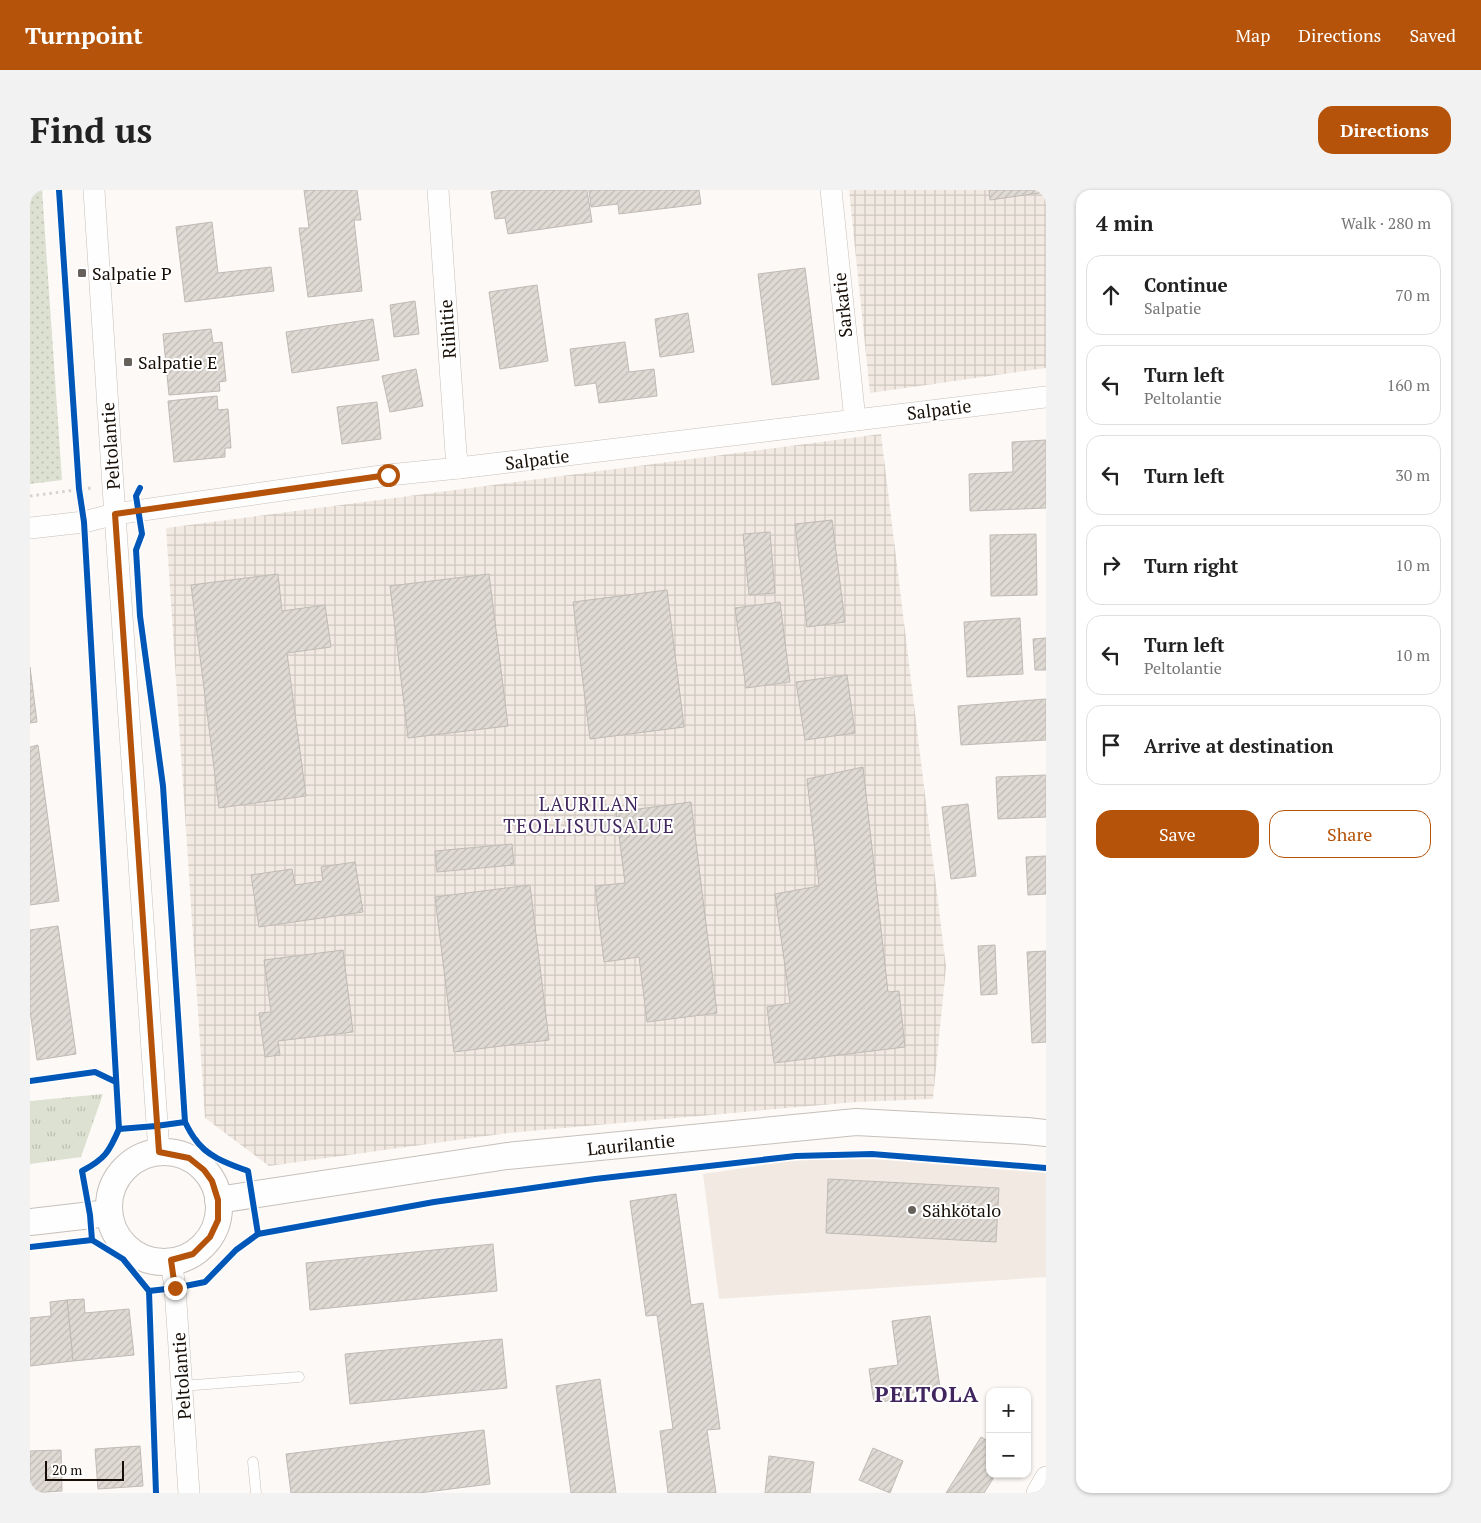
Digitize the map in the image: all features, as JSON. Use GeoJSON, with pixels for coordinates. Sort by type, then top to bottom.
{"type":"FeatureCollection","features":[{"type":"Feature","properties":{"kind":"street","name":"Peltolantie"},"geometry":{"type":"LineString","coordinates":[[94,190],[159,1152]]}},
{"type":"Feature","properties":{"kind":"street","name":"Riihitie"},"geometry":{"type":"LineString","coordinates":[[438,190],[456,454],[459,468]]}},
{"type":"Feature","properties":{"kind":"street","name":"Sarkatie"},"geometry":{"type":"LineString","coordinates":[[831,190],[855,420]]}},
{"type":"Feature","properties":{"kind":"street","name":"Salpatie"},"geometry":{"type":"LineString","coordinates":[[30,528],[84,522],[115,514],[388,475],[1046,397]]}},
{"type":"Feature","properties":{"kind":"street","name":"Laurilantie"},"geometry":{"type":"LineString","coordinates":[[218,1200],[507,1156],[856,1122],[1027,1130],[1046,1133]]}},
{"type":"Feature","properties":{"kind":"street"},"geometry":{"type":"LineString","coordinates":[[159,1152],[189,1158],[204,1170],[212,1181],[218,1200],[218,1220],[210,1237],[193,1254],[164,1263],[145,1260],[128,1250],[114,1232],[109,1213],[109,1198],[116,1180],[128,1165],[159,1152]]}},
{"type":"Feature","properties":{"kind":"street"},"geometry":{"type":"LineString","coordinates":[[30,1222],[109,1213]]}},
{"type":"Feature","properties":{"kind":"street","name":"Peltolantie"},"geometry":{"type":"LineString","coordinates":[[171,1260],[175,1288],[189,1493]]}},
{"type":"Feature","properties":{"kind":"street"},"geometry":{"type":"LineString","coordinates":[[1037,1493],[1046,1477]]}},
{"type":"Feature","properties":{"kind":"lane"},"geometry":{"type":"LineString","coordinates":[[182,1386],[299,1377]]}},
{"type":"Feature","properties":{"kind":"lane"},"geometry":{"type":"LineString","coordinates":[[253,1462],[256,1493]]}},
{"type":"Feature","properties":{"kind":"path"},"geometry":{"type":"LineString","coordinates":[[79,479],[84,522]]}},
{"type":"Feature","properties":{"kind":"shaded area"},"geometry":{"type":"Polygon","coordinates":[[[849,190],[1046,190],[1046,368],[870,393],[849,190]]]}},
{"type":"Feature","properties":{"kind":"shaded area"},"geometry":{"type":"Polygon","coordinates":[[[881,434],[946,967],[933,1099],[856,1102],[508,1133],[269,1166],[205,1118],[166,528],[881,434]]]}},
{"type":"Feature","properties":{"kind":"shaded area"},"geometry":{"type":"Polygon","coordinates":[[[874,1159],[1046,1173],[1046,1277],[719,1299],[703,1174],[797,1160],[874,1159]]]}},
{"type":"Feature","properties":{"kind":"green space"},"geometry":{"type":"Polygon","coordinates":[[[30,190],[42,190],[62,480],[30,484],[30,190]]]}},
{"type":"Feature","properties":{"kind":"green space"},"geometry":{"type":"Polygon","coordinates":[[[103,1094],[81,1157],[30,1164],[30,1101],[103,1094]]]}},
{"type":"Feature","properties":{"kind":"building"},"geometry":{"type":"Polygon","coordinates":[[[304,190],[357,190],[361,220],[354,220],[362,291],[308,297],[299,228],[309,228],[304,190]]]}},
{"type":"Feature","properties":{"kind":"building"},"geometry":{"type":"Polygon","coordinates":[[[503,190],[587,190],[592,222],[508,234],[505,218],[495,219],[491,192],[503,190]]]}},
{"type":"Feature","properties":{"kind":"building"},"geometry":{"type":"Polygon","coordinates":[[[589,190],[699,190],[701,204],[619,214],[618,204],[591,207],[589,190]]]}},
{"type":"Feature","properties":{"kind":"building"},"geometry":{"type":"Polygon","coordinates":[[[989,190],[1046,190],[1046,192],[990,200],[989,190]]]}},
{"type":"Feature","properties":{"kind":"building"},"geometry":{"type":"Polygon","coordinates":[[[212,222],[218,273],[271,267],[274,291],[185,302],[176,227],[212,222]]]}},
{"type":"Feature","properties":{"kind":"building"},"geometry":{"type":"Polygon","coordinates":[[[805,268],[819,379],[772,385],[758,274],[805,268]]]}},
{"type":"Feature","properties":{"kind":"building"},"geometry":{"type":"Polygon","coordinates":[[[537,285],[548,361],[500,369],[489,292],[537,285]]]}},
{"type":"Feature","properties":{"kind":"building"},"geometry":{"type":"Polygon","coordinates":[[[415,301],[419,334],[394,337],[390,305],[415,301]]]}},
{"type":"Feature","properties":{"kind":"building"},"geometry":{"type":"Polygon","coordinates":[[[688,313],[694,352],[660,357],[655,319],[688,313]]]}},
{"type":"Feature","properties":{"kind":"building"},"geometry":{"type":"Polygon","coordinates":[[[373,319],[379,360],[292,373],[286,332],[373,319]]]}},
{"type":"Feature","properties":{"kind":"building"},"geometry":{"type":"Polygon","coordinates":[[[211,329],[213,343],[222,342],[226,381],[219,382],[220,391],[169,395],[163,334],[211,329]]]}},
{"type":"Feature","properties":{"kind":"building"},"geometry":{"type":"Polygon","coordinates":[[[625,342],[629,372],[654,369],[657,396],[599,403],[596,383],[575,386],[570,349],[625,342]]]}},
{"type":"Feature","properties":{"kind":"building"},"geometry":{"type":"Polygon","coordinates":[[[416,369],[423,406],[390,412],[382,376],[416,369]]]}},
{"type":"Feature","properties":{"kind":"building"},"geometry":{"type":"Polygon","coordinates":[[[217,396],[218,410],[228,409],[231,448],[225,448],[225,457],[174,462],[168,401],[217,396]]]}},
{"type":"Feature","properties":{"kind":"building"},"geometry":{"type":"Polygon","coordinates":[[[377,402],[381,439],[342,444],[337,407],[377,402]]]}},
{"type":"Feature","properties":{"kind":"building"},"geometry":{"type":"Polygon","coordinates":[[[1046,440],[1046,508],[970,511],[969,474],[1013,472],[1012,442],[1046,440]]]}},
{"type":"Feature","properties":{"kind":"building"},"geometry":{"type":"Polygon","coordinates":[[[832,520],[845,622],[807,627],[795,524],[832,520]]]}},
{"type":"Feature","properties":{"kind":"building"},"geometry":{"type":"Polygon","coordinates":[[[770,532],[775,593],[749,595],[743,534],[770,532]]]}},
{"type":"Feature","properties":{"kind":"building"},"geometry":{"type":"Polygon","coordinates":[[[1036,534],[1037,595],[991,596],[990,535],[1036,534]]]}},
{"type":"Feature","properties":{"kind":"building"},"geometry":{"type":"Polygon","coordinates":[[[278,574],[282,611],[325,605],[331,647],[287,653],[306,796],[219,808],[191,585],[278,574]]]}},
{"type":"Feature","properties":{"kind":"building"},"geometry":{"type":"Polygon","coordinates":[[[489,574],[508,726],[408,738],[390,586],[489,574]]]}},
{"type":"Feature","properties":{"kind":"building"},"geometry":{"type":"Polygon","coordinates":[[[667,590],[684,727],[590,739],[573,602],[667,590]]]}},
{"type":"Feature","properties":{"kind":"building"},"geometry":{"type":"Polygon","coordinates":[[[780,602],[790,682],[746,688],[735,608],[780,602]]]}},
{"type":"Feature","properties":{"kind":"building"},"geometry":{"type":"Polygon","coordinates":[[[1020,618],[1023,674],[967,677],[964,622],[1020,618]]]}},
{"type":"Feature","properties":{"kind":"building"},"geometry":{"type":"Polygon","coordinates":[[[1046,638],[1046,670],[1035,670],[1033,639],[1046,638]]]}},
{"type":"Feature","properties":{"kind":"building"},"geometry":{"type":"Polygon","coordinates":[[[30,667],[37,722],[30,723],[30,667]]]}},
{"type":"Feature","properties":{"kind":"building"},"geometry":{"type":"Polygon","coordinates":[[[847,675],[855,733],[805,740],[796,682],[847,675]]]}},
{"type":"Feature","properties":{"kind":"building"},"geometry":{"type":"Polygon","coordinates":[[[1046,699],[1046,740],[961,745],[958,706],[1046,699]]]}},
{"type":"Feature","properties":{"kind":"building"},"geometry":{"type":"Polygon","coordinates":[[[38,745],[59,901],[30,905],[30,747],[38,745]]]}},
{"type":"Feature","properties":{"kind":"building"},"geometry":{"type":"Polygon","coordinates":[[[863,767],[888,992],[899,991],[905,1047],[774,1063],[767,1007],[790,1003],[775,894],[819,886],[807,779],[863,767]]]}},
{"type":"Feature","properties":{"kind":"building"},"geometry":{"type":"Polygon","coordinates":[[[1046,775],[1046,817],[998,819],[996,777],[1046,775]]]}},
{"type":"Feature","properties":{"kind":"building"},"geometry":{"type":"Polygon","coordinates":[[[691,802],[717,1013],[647,1022],[639,957],[604,962],[595,886],[625,883],[616,812],[691,802]]]}},
{"type":"Feature","properties":{"kind":"building"},"geometry":{"type":"Polygon","coordinates":[[[968,804],[976,876],[951,879],[942,807],[968,804]]]}},
{"type":"Feature","properties":{"kind":"building"},"geometry":{"type":"Polygon","coordinates":[[[512,844],[514,865],[437,872],[435,851],[512,844]]]}},
{"type":"Feature","properties":{"kind":"building"},"geometry":{"type":"Polygon","coordinates":[[[1046,856],[1046,894],[1028,895],[1026,857],[1046,856]]]}},
{"type":"Feature","properties":{"kind":"building"},"geometry":{"type":"Polygon","coordinates":[[[355,862],[363,912],[259,927],[251,875],[292,869],[295,885],[323,881],[321,867],[355,862]]]}},
{"type":"Feature","properties":{"kind":"building"},"geometry":{"type":"Polygon","coordinates":[[[530,885],[549,1040],[454,1052],[435,897],[530,885]]]}},
{"type":"Feature","properties":{"kind":"building"},"geometry":{"type":"Polygon","coordinates":[[[58,926],[76,1054],[37,1060],[30,1011],[30,930],[58,926]]]}},
{"type":"Feature","properties":{"kind":"building"},"geometry":{"type":"Polygon","coordinates":[[[995,945],[997,994],[981,995],[978,946],[995,945]]]}},
{"type":"Feature","properties":{"kind":"building"},"geometry":{"type":"Polygon","coordinates":[[[343,950],[353,1032],[278,1041],[280,1055],[265,1057],[259,1013],[271,1012],[264,960],[343,950]]]}},
{"type":"Feature","properties":{"kind":"building"},"geometry":{"type":"Polygon","coordinates":[[[1046,951],[1046,1042],[1032,1043],[1027,952],[1046,951]]]}},
{"type":"Feature","properties":{"kind":"building","name":"Sähkötalo"},"geometry":{"type":"Polygon","coordinates":[[[828,1179],[999,1188],[996,1242],[826,1233],[828,1179]]]}},
{"type":"Feature","properties":{"kind":"building"},"geometry":{"type":"Polygon","coordinates":[[[676,1194],[691,1305],[703,1303],[720,1429],[707,1430],[716,1493],[668,1493],[660,1431],[673,1429],[657,1315],[646,1316],[630,1201],[676,1194]]]}},
{"type":"Feature","properties":{"kind":"building"},"geometry":{"type":"Polygon","coordinates":[[[493,1244],[497,1291],[310,1310],[306,1263],[493,1244]]]}},
{"type":"Feature","properties":{"kind":"building"},"geometry":{"type":"Polygon","coordinates":[[[84,1299],[85,1313],[129,1309],[134,1355],[73,1361],[67,1300],[84,1299]]]}},
{"type":"Feature","properties":{"kind":"building"},"geometry":{"type":"Polygon","coordinates":[[[67,1300],[73,1361],[30,1366],[30,1318],[51,1316],[50,1302],[67,1300]]]}},
{"type":"Feature","properties":{"kind":"building"},"geometry":{"type":"Polygon","coordinates":[[[930,1316],[940,1388],[911,1393],[911,1397],[874,1403],[869,1369],[898,1365],[892,1321],[930,1316]]]}},
{"type":"Feature","properties":{"kind":"building"},"geometry":{"type":"Polygon","coordinates":[[[502,1339],[507,1388],[350,1404],[345,1354],[502,1339]]]}},
{"type":"Feature","properties":{"kind":"building"},"geometry":{"type":"Polygon","coordinates":[[[600,1379],[616,1493],[571,1493],[556,1386],[600,1379]]]}},
{"type":"Feature","properties":{"kind":"building"},"geometry":{"type":"Polygon","coordinates":[[[484,1430],[490,1484],[419,1493],[291,1493],[286,1454],[484,1430]]]}},
{"type":"Feature","properties":{"kind":"building"},"geometry":{"type":"Polygon","coordinates":[[[981,1437],[986,1440],[986,1478],[993,1478],[984,1493],[946,1493],[981,1437]]]}},
{"type":"Feature","properties":{"kind":"building"},"geometry":{"type":"Polygon","coordinates":[[[140,1446],[143,1486],[98,1489],[95,1449],[140,1446]]]}},
{"type":"Feature","properties":{"kind":"building"},"geometry":{"type":"Polygon","coordinates":[[[873,1448],[903,1461],[890,1493],[859,1480],[873,1448]]]}},
{"type":"Feature","properties":{"kind":"building"},"geometry":{"type":"Polygon","coordinates":[[[61,1450],[62,1491],[30,1493],[30,1451],[61,1450]]]}},
{"type":"Feature","properties":{"kind":"building"},"geometry":{"type":"Polygon","coordinates":[[[769,1456],[814,1462],[810,1493],[765,1493],[769,1456]]]}},
{"type":"Feature","properties":{"kind":"cycle path"},"geometry":{"type":"LineString","coordinates":[[59,190],[79,489],[84,522],[119,1129],[112,1144],[101,1159],[82,1171],[90,1215],[92,1240]]}},
{"type":"Feature","properties":{"kind":"cycle path"},"geometry":{"type":"LineString","coordinates":[[140,488],[136,496],[142,534],[136,550],[140,616],[163,786],[185,1122],[194,1137],[206,1151],[233,1166],[248,1171],[258,1234]]}},
{"type":"Feature","properties":{"kind":"cycle path"},"geometry":{"type":"LineString","coordinates":[[30,1081],[95,1072],[116,1082]]}},
{"type":"Feature","properties":{"kind":"cycle path"},"geometry":{"type":"LineString","coordinates":[[119,1129],[185,1122]]}},
{"type":"Feature","properties":{"kind":"cycle path"},"geometry":{"type":"LineString","coordinates":[[30,1247],[92,1240],[123,1259],[149,1291],[205,1282],[236,1250],[258,1234],[434,1202],[595,1179],[796,1156],[872,1154],[1046,1168]]}},
{"type":"Feature","properties":{"kind":"cycle path"},"geometry":{"type":"LineString","coordinates":[[149,1291],[156,1493]]}},
{"type":"Feature","properties":{"kind":"place","name":"Salpatie P"},"geometry":{"type":"Point","coordinates":[82,273]}},
{"type":"Feature","properties":{"kind":"place","name":"Salpatie E"},"geometry":{"type":"Point","coordinates":[128,362]}},
{"type":"Feature","properties":{"kind":"place","name":"Sähkötalo"},"geometry":{"type":"Point","coordinates":[912,1210]}},
{"type":"Feature","properties":{"kind":"district","name":"LAURILAN TEOLLISUUSALUE"},"geometry":{"type":"Point","coordinates":[589,814]}},
{"type":"Feature","properties":{"kind":"district","name":"PELTOLA"},"geometry":{"type":"Point","coordinates":[927,1393]}},
{"type":"Feature","properties":{"kind":"route"},"geometry":{"type":"LineString","coordinates":[[175,1288],[171,1260],[193,1254],[210,1237],[218,1220],[218,1200],[212,1181],[204,1170],[189,1158],[159,1152],[115,514],[388,475]]}}]}
